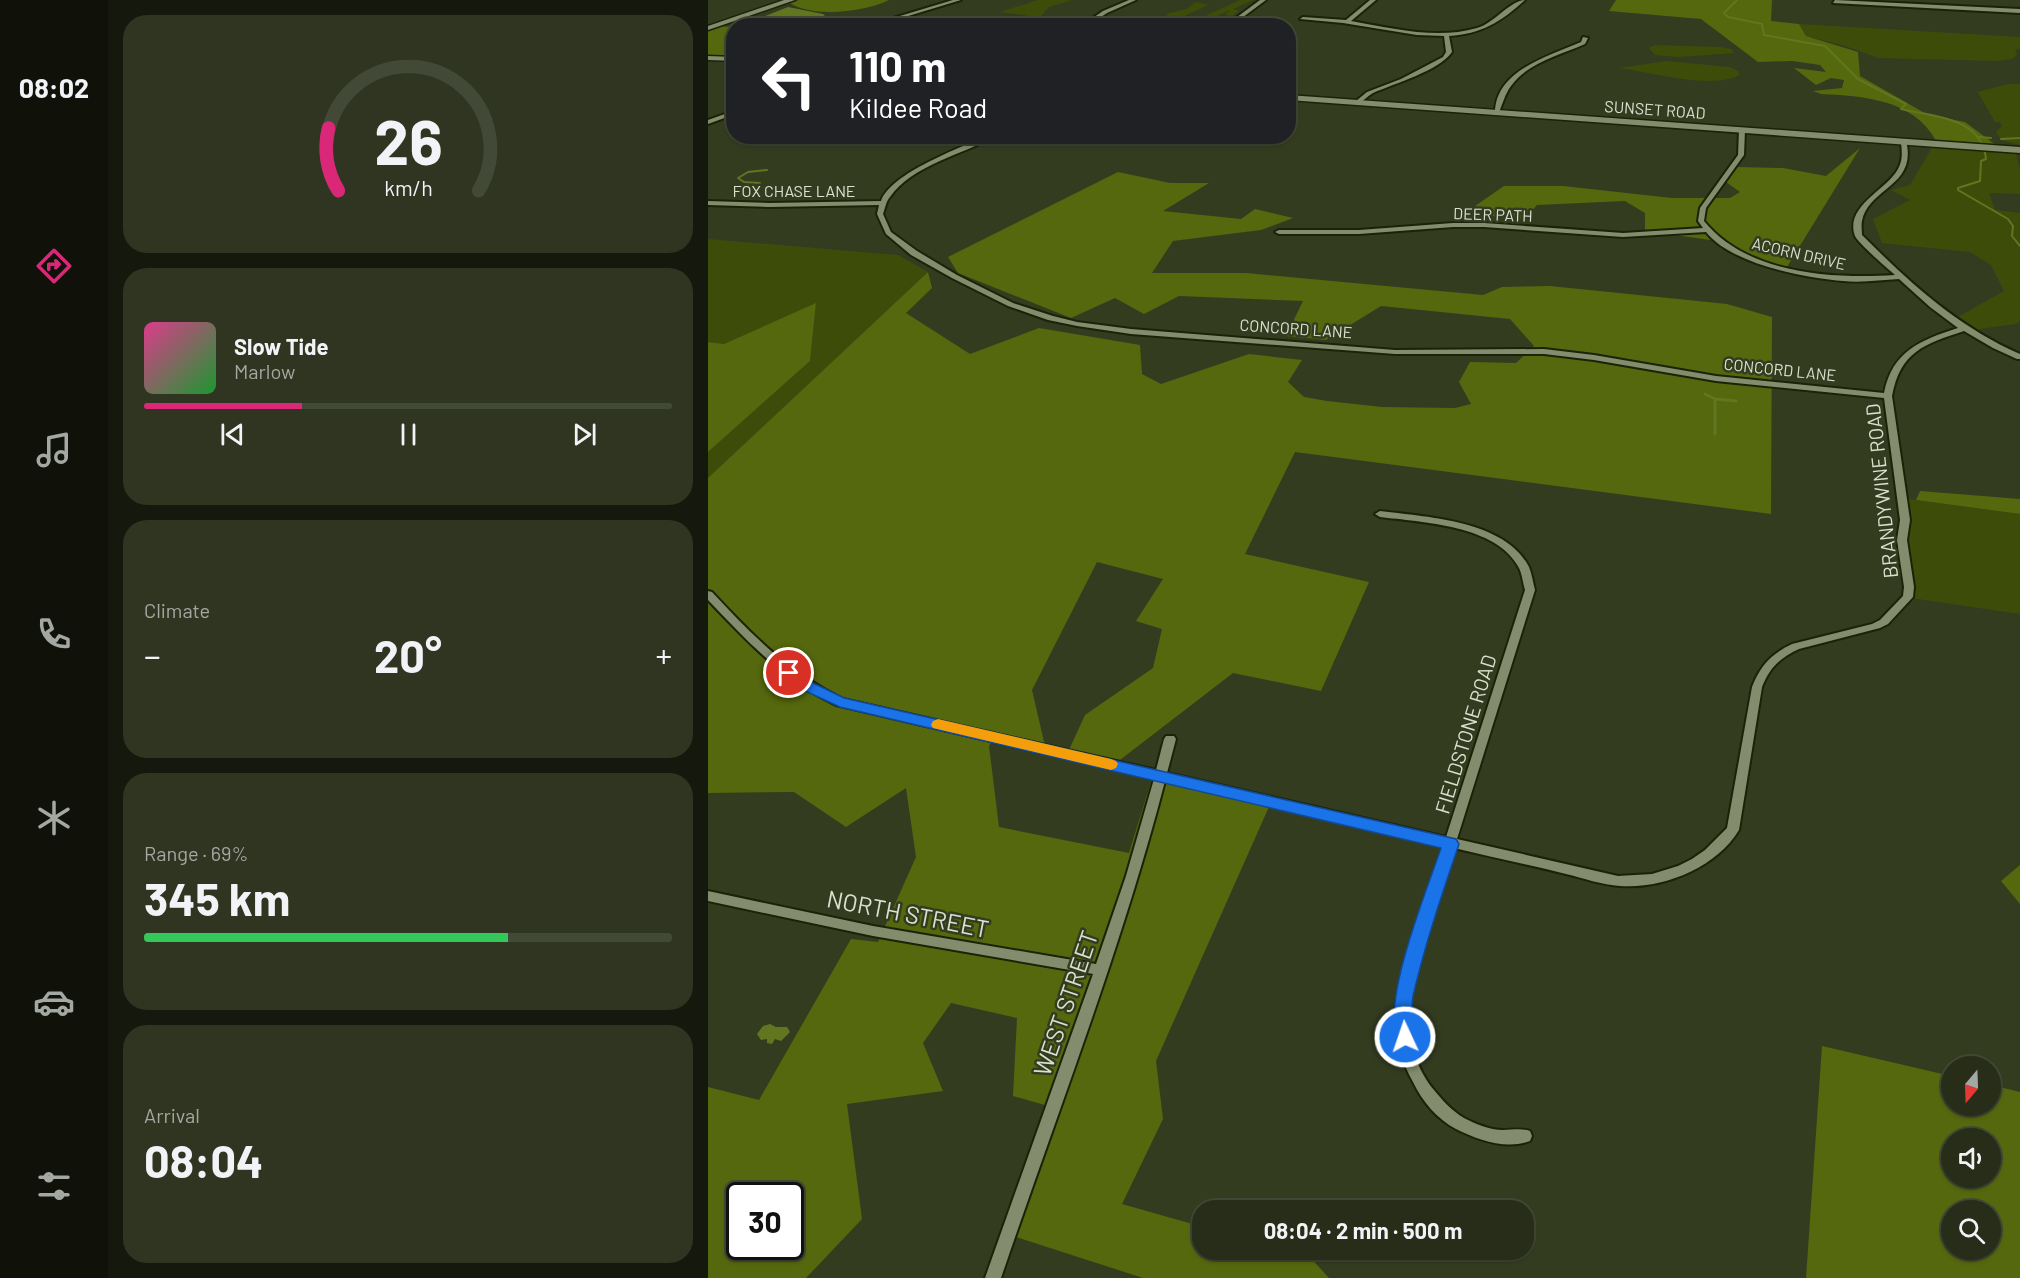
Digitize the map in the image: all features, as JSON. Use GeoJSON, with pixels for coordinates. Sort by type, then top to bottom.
{"type":"FeatureCollection","features":[{"type":"Feature","properties":{"kind":"street"},"geometry":{"type":"LineString","coordinates":[[734,18],[791,0]]}},
{"type":"Feature","properties":{"kind":"street"},"geometry":{"type":"LineString","coordinates":[[897,18],[958,0]]}},
{"type":"Feature","properties":{"kind":"street"},"geometry":{"type":"LineString","coordinates":[[1122,0],[1131,1]]}},
{"type":"Feature","properties":{"kind":"street"},"geometry":{"type":"LineString","coordinates":[[1238,18],[1263,0]]}},
{"type":"Feature","properties":{"kind":"street"},"geometry":{"type":"LineString","coordinates":[[1346,23],[1373,0]]}},
{"type":"Feature","properties":{"kind":"street"},"geometry":{"type":"LineString","coordinates":[[1303,19],[1446,34],[1470,32],[1483,28],[1522,0]]}},
{"type":"Feature","properties":{"kind":"street"},"geometry":{"type":"LineString","coordinates":[[1092,18],[1131,1]]}},
{"type":"Feature","properties":{"kind":"street"},"geometry":{"type":"LineString","coordinates":[[1835,2],[1935,3],[2020,10]]}},
{"type":"Feature","properties":{"kind":"street"},"geometry":{"type":"LineString","coordinates":[[709,26],[726,21]]}},
{"type":"Feature","properties":{"kind":"street"},"geometry":{"type":"LineString","coordinates":[[1358,102],[1369,93],[1403,80],[1445,57],[1449,52],[1446,34]]}},
{"type":"Feature","properties":{"kind":"street"},"geometry":{"type":"LineString","coordinates":[[1497,111],[1502,93],[1517,75],[1529,67],[1583,43],[1585,38]]}},
{"type":"Feature","properties":{"kind":"street"},"geometry":{"type":"LineString","coordinates":[[708,58],[726,59]]}},
{"type":"Feature","properties":{"kind":"street","name":"SUNSET ROAD"},"geometry":{"type":"LineString","coordinates":[[1296,98],[2020,150]]}},
{"type":"Feature","properties":{"kind":"street"},"geometry":{"type":"LineString","coordinates":[[708,122],[725,116]]}},
{"type":"Feature","properties":{"kind":"street"},"geometry":{"type":"LineString","coordinates":[[1707,230],[1701,217],[1703,208],[1741,155],[1742,130]]}},
{"type":"Feature","properties":{"kind":"street"},"geometry":{"type":"LineString","coordinates":[[1904,142],[1907,158],[1905,164],[1894,181],[1859,212],[1857,230],[1859,236],[1900,277],[1962,329],[2020,357]]}},
{"type":"Feature","properties":{"kind":"street"},"geometry":{"type":"LineString","coordinates":[[880,203],[888,192],[914,172],[975,144]]}},
{"type":"Feature","properties":{"kind":"street","name":"FOX CHASE LANE"},"geometry":{"type":"LineString","coordinates":[[708,203],[769,205],[880,203]]}},
{"type":"Feature","properties":{"kind":"street","name":"CONCORD LANE"},"geometry":{"type":"LineString","coordinates":[[880,203],[879,216],[884,228],[900,245],[988,296],[1027,311],[1070,323],[1120,330],[1417,353],[1560,352],[1690,375],[1888,396]]}},
{"type":"Feature","properties":{"kind":"street","name":"DEER PATH"},"geometry":{"type":"LineString","coordinates":[[1279,232],[1359,232],[1453,225],[1484,225],[1623,235],[1707,230]]}},
{"type":"Feature","properties":{"kind":"street","name":"ACORN DRIVE"},"geometry":{"type":"LineString","coordinates":[[1707,230],[1727,247],[1770,264],[1845,279],[1900,277]]}},
{"type":"Feature","properties":{"kind":"street","name":"BRANDYWINE ROAD"},"geometry":{"type":"LineString","coordinates":[[708,594],[768,656],[806,686],[840,702],[1451,844],[1618,880],[1632,881],[1672,875],[1690,868],[1720,846],[1733,830],[1757,687],[1762,673],[1773,660],[1784,652],[1803,645],[1876,626],[1884,622],[1908,597],[1909,587],[1902,540],[1905,520],[1888,396],[1889,382],[1895,368],[1907,354],[1928,341],[1962,329]]}},
{"type":"Feature","properties":{"kind":"street","name":"FIELDSTONE ROAD"},"geometry":{"type":"LineString","coordinates":[[1380,514],[1461,528],[1490,536],[1513,551],[1529,574],[1530,590],[1417,947],[1404,1000],[1402,1020],[1414,1071],[1434,1102],[1452,1120],[1464,1129],[1484,1135],[1513,1138],[1525,1136]]}},
{"type":"Feature","properties":{"kind":"street","name":"WEST STREET"},"geometry":{"type":"LineString","coordinates":[[993,1278],[1101,970],[1161,776],[1170,739]]}},
{"type":"Feature","properties":{"kind":"street","name":"NORTH STREET"},"geometry":{"type":"LineString","coordinates":[[708,896],[873,931],[1101,970]]}},
{"type":"Feature","properties":{"kind":"shaded area"},"geometry":{"type":"Polygon","coordinates":[[[799,0],[889,0],[867,8],[825,12],[800,8],[790,3],[799,0]]]}},
{"type":"Feature","properties":{"kind":"shaded area"},"geometry":{"type":"Polygon","coordinates":[[[1038,0],[1072,0],[1049,7],[1039,18],[1000,12],[1038,0]]]}},
{"type":"Feature","properties":{"kind":"shaded area"},"geometry":{"type":"Polygon","coordinates":[[[1240,0],[1253,0],[1233,9],[1239,11],[1232,16],[1225,15],[1230,10],[1219,15],[1218,18],[1205,18],[1207,15],[1240,0]]]}},
{"type":"Feature","properties":{"kind":"shaded area"},"geometry":{"type":"Polygon","coordinates":[[[1616,0],[1772,0],[1771,21],[1799,24],[1806,36],[1858,52],[1860,76],[1928,115],[1965,122],[1996,145],[1936,141],[1915,116],[1901,108],[1886,102],[1853,96],[1821,94],[1813,91],[1842,88],[1844,80],[1831,78],[1816,85],[1794,68],[1826,72],[1820,65],[1793,61],[1758,62],[1701,19],[1609,11],[1616,0]]]}},
{"type":"Feature","properties":{"kind":"shaded area"},"geometry":{"type":"Polygon","coordinates":[[[1196,2],[1208,5],[1180,18],[1164,18],[1169,13],[1187,9],[1196,2]]]}},
{"type":"Feature","properties":{"kind":"shaded area"},"geometry":{"type":"Polygon","coordinates":[[[788,7],[823,14],[826,17],[825,18],[760,18],[788,7]]]}},
{"type":"Feature","properties":{"kind":"shaded area"},"geometry":{"type":"Polygon","coordinates":[[[1799,24],[2020,37],[2020,49],[2015,49],[2017,55],[2012,59],[1999,61],[1878,58],[1845,46],[1806,36],[1799,24]]]}},
{"type":"Feature","properties":{"kind":"shaded area"},"geometry":{"type":"Polygon","coordinates":[[[726,27],[726,58],[708,58],[708,28],[726,27]]]}},
{"type":"Feature","properties":{"kind":"shaded area"},"geometry":{"type":"Polygon","coordinates":[[[1655,45],[1720,47],[1731,49],[1734,53],[1678,57],[1655,55],[1649,48],[1655,45]]]}},
{"type":"Feature","properties":{"kind":"shaded area"},"geometry":{"type":"Polygon","coordinates":[[[1667,61],[1730,67],[1739,72],[1739,75],[1713,81],[1680,79],[1619,68],[1667,61]]]}},
{"type":"Feature","properties":{"kind":"shaded area"},"geometry":{"type":"Polygon","coordinates":[[[2008,84],[2020,84],[2020,145],[2001,140],[1996,132],[2002,126],[2000,122],[1995,122],[1978,92],[2008,84]]]}},
{"type":"Feature","properties":{"kind":"shaded area"},"geometry":{"type":"Polygon","coordinates":[[[1936,141],[2014,146],[2020,169],[2020,194],[1989,193],[1995,210],[2020,213],[2020,321],[2016,324],[1964,331],[1951,321],[2004,291],[1991,265],[1970,252],[1882,243],[1873,219],[1910,200],[1891,190],[1910,185],[1936,141]]]}},
{"type":"Feature","properties":{"kind":"shaded area"},"geometry":{"type":"Polygon","coordinates":[[[1860,148],[1787,267],[1735,253],[1718,241],[1645,231],[1645,213],[1625,201],[1537,205],[1524,220],[1485,215],[1475,206],[1504,186],[1563,186],[1672,198],[1730,198],[1740,192],[1726,182],[1737,167],[1783,168],[1826,176],[1860,148]]]}},
{"type":"Feature","properties":{"kind":"shaded area"},"geometry":{"type":"Polygon","coordinates":[[[1118,172],[1170,183],[1209,183],[1163,211],[1241,219],[1255,209],[1293,218],[1261,230],[1173,241],[1152,273],[1246,273],[1483,295],[1502,287],[1550,286],[1727,304],[1772,317],[1771,514],[1295,452],[1245,554],[1369,582],[1321,691],[1233,673],[1116,763],[1068,752],[1085,715],[1153,668],[1162,629],[1136,621],[1163,579],[1097,562],[1032,690],[1045,746],[996,734],[989,746],[999,827],[1129,853],[1154,772],[1272,800],[1156,1061],[1163,1119],[1122,1204],[1192,1224],[1192,1260],[1313,1260],[1329,1278],[1143,1278],[1004,1233],[1048,1106],[1013,1096],[1017,1018],[951,1003],[923,1043],[943,1091],[847,1104],[862,1219],[806,1278],[708,1278],[708,1087],[759,1100],[851,939],[878,942],[916,857],[906,788],[846,827],[794,792],[708,793],[708,478],[928,272],[932,288],[906,313],[970,354],[1039,328],[1140,345],[1142,374],[1161,384],[1249,354],[1302,360],[1288,382],[1304,397],[1382,407],[1455,408],[1471,404],[1459,382],[1470,362],[1516,363],[1534,346],[1510,319],[1381,306],[1326,340],[1286,336],[1303,301],[1179,296],[1144,314],[1115,298],[1071,318],[958,273],[948,257],[1118,172]]]}},
{"type":"Feature","properties":{"kind":"shaded area"},"geometry":{"type":"Polygon","coordinates":[[[708,239],[898,255],[928,272],[708,478],[708,452],[810,361],[816,304],[724,344],[708,342],[708,239]]]}},
{"type":"Feature","properties":{"kind":"shaded area"},"geometry":{"type":"Polygon","coordinates":[[[816,303],[810,361],[708,452],[708,342],[724,344],[816,303]]]}},
{"type":"Feature","properties":{"kind":"shaded area"},"geometry":{"type":"Polygon","coordinates":[[[1920,491],[2020,499],[2020,514],[1916,500],[1920,491]]]}},
{"type":"Feature","properties":{"kind":"shaded area"},"geometry":{"type":"Polygon","coordinates":[[[1901,498],[2020,514],[2020,614],[1904,597],[1901,498]]]}},
{"type":"Feature","properties":{"kind":"shaded area"},"geometry":{"type":"Polygon","coordinates":[[[2020,865],[2020,904],[2001,881],[2020,865]]]}},
{"type":"Feature","properties":{"kind":"shaded area"},"geometry":{"type":"Polygon","coordinates":[[[770,1024],[776,1027],[787,1027],[790,1032],[781,1041],[775,1039],[772,1044],[767,1043],[767,1039],[761,1040],[757,1034],[763,1026],[770,1024]]]}},
{"type":"Feature","properties":{"kind":"shaded area"},"geometry":{"type":"Polygon","coordinates":[[[1822,1046],[1941,1074],[1941,1116],[2001,1116],[2001,1087],[2020,1092],[2020,1278],[1806,1278],[1822,1046]]]}},
{"type":"Feature","properties":{"kind":"waterway"},"geometry":{"type":"LineString","coordinates":[[1737,0],[1724,13],[1728,17],[1762,24],[1764,35],[1825,46],[1858,79],[1906,104],[1901,109],[1954,121],[1976,135],[1983,145],[1986,159],[1981,161],[1980,181],[1958,188],[1958,190],[2008,219],[2013,226],[2012,236],[2020,246]]}},
{"type":"Feature","properties":{"kind":"waterway"},"geometry":{"type":"LineString","coordinates":[[1979,137],[1991,138]]}},
{"type":"Feature","properties":{"kind":"waterway"},"geometry":{"type":"LineString","coordinates":[[2001,139],[2020,138]]}},
{"type":"Feature","properties":{"kind":"waterway"},"geometry":{"type":"LineString","coordinates":[[760,183],[744,182],[738,178],[748,172],[767,170]]}},
{"type":"Feature","properties":{"kind":"waterway"},"geometry":{"type":"LineString","coordinates":[[1705,394],[1715,399]]}},
{"type":"Feature","properties":{"kind":"waterway"},"geometry":{"type":"LineString","coordinates":[[1715,399],[1736,401]]}},
{"type":"Feature","properties":{"kind":"waterway"},"geometry":{"type":"LineString","coordinates":[[1715,399],[1715,434]]}},
{"type":"Feature","properties":{"kind":"slow traffic"},"geometry":{"type":"LineString","coordinates":[[938,725],[1111,764]]}},
{"type":"Feature","properties":{"kind":"route"},"geometry":{"type":"LineString","coordinates":[[789,673],[806,686],[840,702],[1266,799],[1451,844],[1417,947],[1404,1000],[1402,1020],[1405,1037]]}}]}
